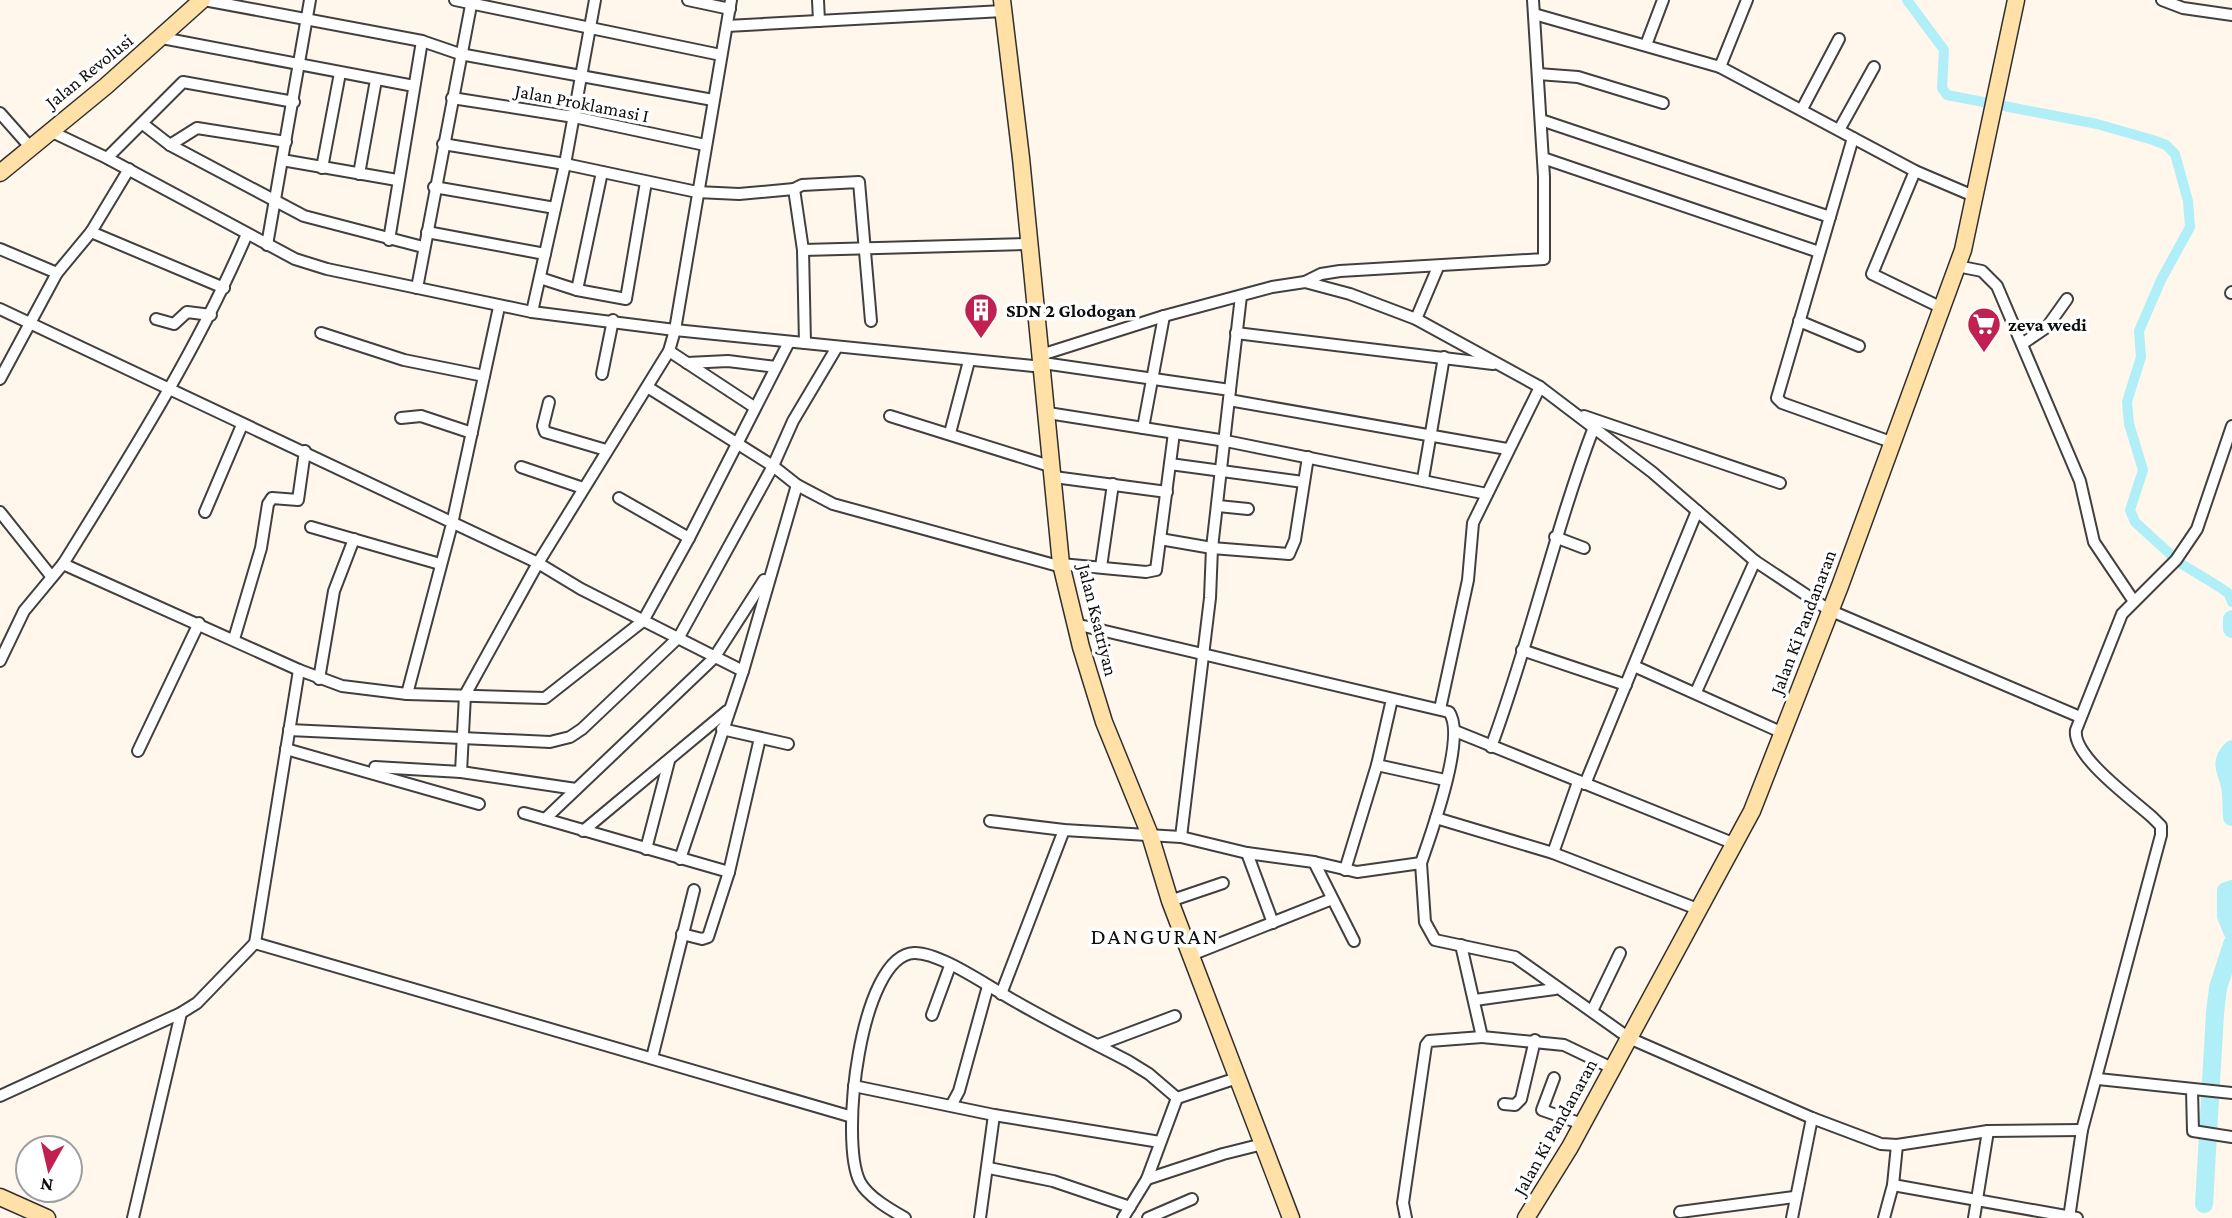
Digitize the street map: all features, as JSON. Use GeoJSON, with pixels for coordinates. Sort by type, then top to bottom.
{"type":"FeatureCollection","features":[{"type":"Feature","properties":{"kind":"street"},"geometry":{"type":"LineString","coordinates":[[203,0],[422,41],[460,54],[713,100]]}},
{"type":"Feature","properties":{"kind":"street","name":"Jalan Revolusi"},"geometry":{"type":"LineString","coordinates":[[0,173],[162,38],[203,0]]}},
{"type":"Feature","properties":{"kind":"street"},"geometry":{"type":"LineString","coordinates":[[267,245],[310,0]]}},
{"type":"Feature","properties":{"kind":"street"},"geometry":{"type":"LineString","coordinates":[[455,0],[721,55]]}},
{"type":"Feature","properties":{"kind":"street"},"geometry":{"type":"LineString","coordinates":[[532,312],[565,164],[595,0]]}},
{"type":"Feature","properties":{"kind":"street"},"geometry":{"type":"LineString","coordinates":[[461,772],[466,695],[538,563],[606,450],[649,388],[669,351],[676,330],[696,192],[731,4],[688,0]]}},
{"type":"Feature","properties":{"kind":"street"},"geometry":{"type":"LineString","coordinates":[[818,0],[819,21]]}},
{"type":"Feature","properties":{"kind":"street"},"geometry":{"type":"LineString","coordinates":[[1042,361],[1164,316],[1305,282],[1321,274],[1544,259],[1543,158],[1533,0]]}},
{"type":"Feature","properties":{"kind":"street"},"geometry":{"type":"LineString","coordinates":[[1646,45],[1663,0]]}},
{"type":"Feature","properties":{"kind":"street"},"geometry":{"type":"LineString","coordinates":[[1720,67],[1747,0]]}},
{"type":"Feature","properties":{"kind":"street","name":"Jalan Ki Pandanaran"},"geometry":{"type":"LineString","coordinates":[[1527,1218],[1583,1124],[1735,844],[1783,733],[1957,266],[1976,197],[2016,0]]}},
{"type":"Feature","properties":{"kind":"street"},"geometry":{"type":"LineString","coordinates":[[2162,0],[2183,8],[2232,15]]}},
{"type":"Feature","properties":{"kind":"street"},"geometry":{"type":"LineString","coordinates":[[417,288],[434,187],[472,2]]}},
{"type":"Feature","properties":{"kind":"street"},"geometry":{"type":"LineString","coordinates":[[727,26],[1002,6]]}},
{"type":"Feature","properties":{"kind":"street","name":"Jalan Ksatriyan"},"geometry":{"type":"LineString","coordinates":[[1002,6],[1030,244],[1062,565],[1075,624],[1104,722],[1150,835],[1170,901],[1291,1218]]}},
{"type":"Feature","properties":{"kind":"street"},"geometry":{"type":"LineString","coordinates":[[1534,14],[1720,67],[1915,170],[1976,197]]}},
{"type":"Feature","properties":{"kind":"street"},"geometry":{"type":"LineString","coordinates":[[162,38],[414,86]]}},
{"type":"Feature","properties":{"kind":"street"},"geometry":{"type":"LineString","coordinates":[[1802,109],[1839,39]]}},
{"type":"Feature","properties":{"kind":"street"},"geometry":{"type":"LineString","coordinates":[[389,240],[422,41]]}},
{"type":"Feature","properties":{"kind":"street"},"geometry":{"type":"LineString","coordinates":[[1839,130],[1874,67]]}},
{"type":"Feature","properties":{"kind":"street"},"geometry":{"type":"LineString","coordinates":[[322,168],[340,73]]}},
{"type":"Feature","properties":{"kind":"street"},"geometry":{"type":"LineString","coordinates":[[1538,74],[1577,77],[1663,103]]}},
{"type":"Feature","properties":{"kind":"street"},"geometry":{"type":"LineString","coordinates":[[359,174],[376,80]]}},
{"type":"Feature","properties":{"kind":"street"},"geometry":{"type":"LineString","coordinates":[[107,158],[175,87],[185,82],[294,102]]}},
{"type":"Feature","properties":{"kind":"street","name":"Jalan Proklamasi I"},"geometry":{"type":"LineString","coordinates":[[452,98],[574,117],[705,145]]}},
{"type":"Feature","properties":{"kind":"street"},"geometry":{"type":"LineString","coordinates":[[0,113],[31,148]]}},
{"type":"Feature","properties":{"kind":"street"},"geometry":{"type":"LineString","coordinates":[[1541,120],[1830,217]]}},
{"type":"Feature","properties":{"kind":"street"},"geometry":{"type":"LineString","coordinates":[[142,124],[170,145],[316,222],[423,247]]}},
{"type":"Feature","properties":{"kind":"street"},"geometry":{"type":"LineString","coordinates":[[170,145],[197,128],[286,142]]}},
{"type":"Feature","properties":{"kind":"street"},"geometry":{"type":"LineString","coordinates":[[50,131],[129,169],[267,245],[310,265],[499,307],[676,330],[969,361],[1042,361],[1152,377],[1230,395],[1507,449]]}},
{"type":"Feature","properties":{"kind":"street"},"geometry":{"type":"LineString","coordinates":[[1853,138],[1781,382],[1779,401],[1891,442]]}},
{"type":"Feature","properties":{"kind":"street"},"geometry":{"type":"LineString","coordinates":[[443,144],[565,164],[696,192],[746,194],[794,189],[808,184],[859,182],[871,321]]}},
{"type":"Feature","properties":{"kind":"street"},"geometry":{"type":"LineString","coordinates":[[1543,158],[1819,252]]}},
{"type":"Feature","properties":{"kind":"street"},"geometry":{"type":"LineString","coordinates":[[282,160],[397,180]]}},
{"type":"Feature","properties":{"kind":"street"},"geometry":{"type":"LineString","coordinates":[[0,379],[57,273],[90,232],[129,169]]}},
{"type":"Feature","properties":{"kind":"street"},"geometry":{"type":"LineString","coordinates":[[1915,170],[1872,276],[1940,307]]}},
{"type":"Feature","properties":{"kind":"street"},"geometry":{"type":"LineString","coordinates":[[578,290],[602,173]]}},
{"type":"Feature","properties":{"kind":"street"},"geometry":{"type":"LineString","coordinates":[[540,278],[620,300],[627,298],[646,182]]}},
{"type":"Feature","properties":{"kind":"street"},"geometry":{"type":"LineString","coordinates":[[434,187],[555,208]]}},
{"type":"Feature","properties":{"kind":"street"},"geometry":{"type":"LineString","coordinates":[[794,189],[803,250],[805,343]]}},
{"type":"Feature","properties":{"kind":"street"},"geometry":{"type":"LineString","coordinates":[[90,232],[224,288]]}},
{"type":"Feature","properties":{"kind":"street"},"geometry":{"type":"LineString","coordinates":[[426,232],[545,254]]}},
{"type":"Feature","properties":{"kind":"street"},"geometry":{"type":"LineString","coordinates":[[0,662],[24,611],[63,564],[170,391],[211,315],[247,234]]}},
{"type":"Feature","properties":{"kind":"street"},"geometry":{"type":"LineString","coordinates":[[803,250],[1030,244]]}},
{"type":"Feature","properties":{"kind":"street"},"geometry":{"type":"LineString","coordinates":[[0,249],[57,273]]}},
{"type":"Feature","properties":{"kind":"street"},"geometry":{"type":"LineString","coordinates":[[1957,266],[1978,270],[1994,281],[2080,481],[2094,542],[2133,600]]}},
{"type":"Feature","properties":{"kind":"street"},"geometry":{"type":"LineString","coordinates":[[1416,319],[1438,267]]}},
{"type":"Feature","properties":{"kind":"street"},"geometry":{"type":"LineString","coordinates":[[1305,282],[1338,290],[1416,319],[1540,387],[1594,427],[1755,561],[1829,610],[2081,717]]}},
{"type":"Feature","properties":{"kind":"street"},"geometry":{"type":"LineString","coordinates":[[1181,836],[1204,654],[1212,548],[1241,296]]}},
{"type":"Feature","properties":{"kind":"street"},"geometry":{"type":"LineString","coordinates":[[2022,344],[2047,327],[2067,299]]}},
{"type":"Feature","properties":{"kind":"street"},"geometry":{"type":"LineString","coordinates":[[407,694],[452,524],[499,307]]}},
{"type":"Feature","properties":{"kind":"street"},"geometry":{"type":"LineString","coordinates":[[0,309],[538,563],[643,621],[743,671]]}},
{"type":"Feature","properties":{"kind":"street"},"geometry":{"type":"LineString","coordinates":[[156,320],[174,324],[187,312],[211,315]]}},
{"type":"Feature","properties":{"kind":"street"},"geometry":{"type":"LineString","coordinates":[[1143,428],[1164,316]]}},
{"type":"Feature","properties":{"kind":"street"},"geometry":{"type":"LineString","coordinates":[[602,374],[613,320]]}},
{"type":"Feature","properties":{"kind":"street"},"geometry":{"type":"LineString","coordinates":[[1799,321],[1859,346]]}},
{"type":"Feature","properties":{"kind":"street"},"geometry":{"type":"LineString","coordinates":[[321,333],[404,360],[484,376]]}},
{"type":"Feature","properties":{"kind":"street"},"geometry":{"type":"LineString","coordinates":[[1236,333],[1496,364]]}},
{"type":"Feature","properties":{"kind":"street"},"geometry":{"type":"LineString","coordinates":[[63,564],[319,679],[342,686],[407,694],[545,698],[643,621],[689,538],[789,342]]}},
{"type":"Feature","properties":{"kind":"street"},"geometry":{"type":"LineString","coordinates":[[289,730],[550,742],[570,737],[679,637],[772,466],[793,421],[837,347]]}},
{"type":"Feature","properties":{"kind":"street"},"geometry":{"type":"LineString","coordinates":[[669,351],[754,407]]}},
{"type":"Feature","properties":{"kind":"street"},"geometry":{"type":"LineString","coordinates":[[1423,479],[1444,357]]}},
{"type":"Feature","properties":{"kind":"street"},"geometry":{"type":"LineString","coordinates":[[687,363],[728,361],[776,367]]}},
{"type":"Feature","properties":{"kind":"street"},"geometry":{"type":"LineString","coordinates":[[950,433],[969,361]]}},
{"type":"Feature","properties":{"kind":"street"},"geometry":{"type":"LineString","coordinates":[[1440,709],[1468,580],[1472,529],[1507,449],[1540,387]]}},
{"type":"Feature","properties":{"kind":"street"},"geometry":{"type":"LineString","coordinates":[[649,388],[772,466],[797,485],[843,508],[1062,565],[1155,571],[1174,433]]}},
{"type":"Feature","properties":{"kind":"street"},"geometry":{"type":"LineString","coordinates":[[548,402],[542,425],[545,432],[606,450]]}},
{"type":"Feature","properties":{"kind":"street"},"geometry":{"type":"LineString","coordinates":[[1048,412],[1226,441],[1487,494]]}},
{"type":"Feature","properties":{"kind":"street"},"geometry":{"type":"LineString","coordinates":[[1574,412],[1780,483]]}},
{"type":"Feature","properties":{"kind":"street"},"geometry":{"type":"LineString","coordinates":[[890,416],[950,433],[1053,472],[1167,492]]}},
{"type":"Feature","properties":{"kind":"street"},"geometry":{"type":"LineString","coordinates":[[401,418],[424,417],[472,433]]}},
{"type":"Feature","properties":{"kind":"street"},"geometry":{"type":"LineString","coordinates":[[205,512],[242,425]]}},
{"type":"Feature","properties":{"kind":"street"},"geometry":{"type":"LineString","coordinates":[[1491,747],[1555,537],[1594,427]]}},
{"type":"Feature","properties":{"kind":"street"},"geometry":{"type":"LineString","coordinates":[[1893,1185],[1978,1198],[2072,1218],[2082,1130],[2098,1079],[2161,826],[2083,755],[2075,741],[2081,717],[2122,614],[2133,600],[2176,560],[2197,529],[2231,429]]}},
{"type":"Feature","properties":{"kind":"street"},"geometry":{"type":"LineString","coordinates":[[234,639],[261,548],[269,500],[298,500],[305,451]]}},
{"type":"Feature","properties":{"kind":"street"},"geometry":{"type":"LineString","coordinates":[[1160,539],[1212,548],[1282,555],[1291,552],[1308,457]]}},
{"type":"Feature","properties":{"kind":"street"},"geometry":{"type":"LineString","coordinates":[[1170,464],[1303,482]]}},
{"type":"Feature","properties":{"kind":"street"},"geometry":{"type":"LineString","coordinates":[[521,467],[583,488]]}},
{"type":"Feature","properties":{"kind":"street"},"geometry":{"type":"LineString","coordinates":[[1101,567],[1113,484]]}},
{"type":"Feature","properties":{"kind":"street"},"geometry":{"type":"LineString","coordinates":[[680,859],[743,671],[797,485]]}},
{"type":"Feature","properties":{"kind":"street"},"geometry":{"type":"LineString","coordinates":[[619,498],[689,538]]}},
{"type":"Feature","properties":{"kind":"street"},"geometry":{"type":"LineString","coordinates":[[1217,506],[1248,509]]}},
{"type":"Feature","properties":{"kind":"street"},"geometry":{"type":"LineString","coordinates":[[1553,853],[1697,511]]}},
{"type":"Feature","properties":{"kind":"street"},"geometry":{"type":"LineString","coordinates":[[0,512],[51,576]]}},
{"type":"Feature","properties":{"kind":"street"},"geometry":{"type":"LineString","coordinates":[[311,527],[440,564]]}},
{"type":"Feature","properties":{"kind":"street"},"geometry":{"type":"LineString","coordinates":[[1555,537],[1584,548]]}},
{"type":"Feature","properties":{"kind":"street"},"geometry":{"type":"LineString","coordinates":[[319,679],[334,591],[354,539]]}},
{"type":"Feature","properties":{"kind":"street"},"geometry":{"type":"LineString","coordinates":[[1696,692],[1755,561]]}},
{"type":"Feature","properties":{"kind":"street"},"geometry":{"type":"LineString","coordinates":[[545,819],[714,658],[771,569]]}},
{"type":"Feature","properties":{"kind":"street"},"geometry":{"type":"LineString","coordinates":[[138,751],[199,623]]}},
{"type":"Feature","properties":{"kind":"street"},"geometry":{"type":"LineString","coordinates":[[1075,624],[1440,709],[1451,715],[1455,731],[1436,818],[1421,863],[1428,932],[1435,940],[1515,957],[1555,989],[1629,1038],[1812,1118],[1881,1144],[1896,1145],[1989,1130],[2082,1130]]}},
{"type":"Feature","properties":{"kind":"street"},"geometry":{"type":"LineString","coordinates":[[1522,650],[1626,685]]}},
{"type":"Feature","properties":{"kind":"street"},"geometry":{"type":"LineString","coordinates":[[1633,666],[1783,733]]}},
{"type":"Feature","properties":{"kind":"street"},"geometry":{"type":"LineString","coordinates":[[0,1096],[181,1013],[203,998],[255,943],[299,670]]}},
{"type":"Feature","properties":{"kind":"street"},"geometry":{"type":"LineString","coordinates":[[1345,870],[1377,765],[1392,699]]}},
{"type":"Feature","properties":{"kind":"street"},"geometry":{"type":"LineString","coordinates":[[583,831],[729,710]]}},
{"type":"Feature","properties":{"kind":"street"},"geometry":{"type":"LineString","coordinates":[[722,729],[788,744]]}},
{"type":"Feature","properties":{"kind":"street"},"geometry":{"type":"LineString","coordinates":[[1455,731],[1735,844]]}},
{"type":"Feature","properties":{"kind":"street"},"geometry":{"type":"LineString","coordinates":[[682,934],[702,939],[708,937],[729,872],[760,738]]}},
{"type":"Feature","properties":{"kind":"street"},"geometry":{"type":"LineString","coordinates":[[286,749],[479,804]]}},
{"type":"Feature","properties":{"kind":"street"},"geometry":{"type":"LineString","coordinates":[[646,849],[669,761]]}},
{"type":"Feature","properties":{"kind":"street"},"geometry":{"type":"LineString","coordinates":[[1377,765],[1445,780]]}},
{"type":"Feature","properties":{"kind":"street"},"geometry":{"type":"LineString","coordinates":[[375,766],[461,772],[576,789]]}},
{"type":"Feature","properties":{"kind":"street"},"geometry":{"type":"LineString","coordinates":[[524,813],[729,872]]}},
{"type":"Feature","properties":{"kind":"street"},"geometry":{"type":"LineString","coordinates":[[1436,818],[1553,853],[1700,910]]}},
{"type":"Feature","properties":{"kind":"street"},"geometry":{"type":"LineString","coordinates":[[990,821],[1063,830],[1181,836],[1247,853],[1364,872],[1421,863]]}},
{"type":"Feature","properties":{"kind":"street"},"geometry":{"type":"LineString","coordinates":[[1001,994],[1063,830]]}},
{"type":"Feature","properties":{"kind":"street"},"geometry":{"type":"LineString","coordinates":[[1247,853],[1273,923]]}},
{"type":"Feature","properties":{"kind":"street"},"geometry":{"type":"LineString","coordinates":[[1314,862],[1354,941]]}},
{"type":"Feature","properties":{"kind":"street"},"geometry":{"type":"LineString","coordinates":[[1170,901],[1223,883]]}},
{"type":"Feature","properties":{"kind":"street"},"geometry":{"type":"LineString","coordinates":[[652,1058],[694,890]]}},
{"type":"Feature","properties":{"kind":"street"},"geometry":{"type":"LineString","coordinates":[[1191,956],[1332,899]]}},
{"type":"Feature","properties":{"kind":"street"},"geometry":{"type":"LineString","coordinates":[[255,943],[849,1116]]}},
{"type":"Feature","properties":{"kind":"street"},"geometry":{"type":"LineString","coordinates":[[1461,945],[1482,1037]]}},
{"type":"Feature","properties":{"kind":"street"},"geometry":{"type":"LineString","coordinates":[[905,1218],[873,1196],[859,1182],[849,1116],[853,1086],[876,994],[894,962],[904,954],[920,953],[988,986],[1149,1074],[1177,1098]]}},
{"type":"Feature","properties":{"kind":"street"},"geometry":{"type":"LineString","coordinates":[[1592,1011],[1620,953]]}},
{"type":"Feature","properties":{"kind":"street"},"geometry":{"type":"LineString","coordinates":[[932,1015],[950,966]]}},
{"type":"Feature","properties":{"kind":"street"},"geometry":{"type":"LineString","coordinates":[[952,1104],[959,1091],[988,986]]}},
{"type":"Feature","properties":{"kind":"street"},"geometry":{"type":"LineString","coordinates":[[1475,1000],[1555,989]]}},
{"type":"Feature","properties":{"kind":"street"},"geometry":{"type":"LineString","coordinates":[[133,1218],[181,1013]]}},
{"type":"Feature","properties":{"kind":"street"},"geometry":{"type":"LineString","coordinates":[[1098,1045],[1175,1016]]}},
{"type":"Feature","properties":{"kind":"street"},"geometry":{"type":"LineString","coordinates":[[1406,1218],[1403,1203],[1426,1045],[1429,1041],[1482,1037],[1535,1040],[1564,1045],[1612,1068]]}},
{"type":"Feature","properties":{"kind":"street"},"geometry":{"type":"LineString","coordinates":[[1504,1104],[1515,1105],[1521,1099],[1535,1040]]}},
{"type":"Feature","properties":{"kind":"street"},"geometry":{"type":"LineString","coordinates":[[1177,1098],[1237,1078]]}},
{"type":"Feature","properties":{"kind":"street"},"geometry":{"type":"LineString","coordinates":[[1554,1078],[1542,1110],[1583,1124]]}},
{"type":"Feature","properties":{"kind":"street"},"geometry":{"type":"LineString","coordinates":[[2098,1079],[2230,1093]]}},
{"type":"Feature","properties":{"kind":"street"},"geometry":{"type":"LineString","coordinates":[[853,1086],[952,1104],[994,1115],[1160,1142]]}},
{"type":"Feature","properties":{"kind":"street"},"geometry":{"type":"LineString","coordinates":[[2197,1090],[2193,1131],[2232,1137]]}},
{"type":"Feature","properties":{"kind":"street"},"geometry":{"type":"LineString","coordinates":[[1123,1218],[1147,1179],[1177,1098]]}},
{"type":"Feature","properties":{"kind":"street"},"geometry":{"type":"LineString","coordinates":[[980,1218],[989,1168],[994,1115]]}},
{"type":"Feature","properties":{"kind":"street"},"geometry":{"type":"LineString","coordinates":[[1792,1218],[1794,1197],[1812,1118]]}},
{"type":"Feature","properties":{"kind":"street"},"geometry":{"type":"LineString","coordinates":[[1974,1218],[1989,1130]]}},
{"type":"Feature","properties":{"kind":"street"},"geometry":{"type":"LineString","coordinates":[[1147,1179],[1263,1144]]}},
{"type":"Feature","properties":{"kind":"street"},"geometry":{"type":"LineString","coordinates":[[1884,1218],[1893,1185],[1896,1145]]}},
{"type":"Feature","properties":{"kind":"street"},"geometry":{"type":"LineString","coordinates":[[989,1168],[1053,1181],[1130,1207]]}},
{"type":"Feature","properties":{"kind":"street"},"geometry":{"type":"LineString","coordinates":[[0,1197],[47,1218]]}},
{"type":"Feature","properties":{"kind":"street"},"geometry":{"type":"LineString","coordinates":[[1679,1212],[1794,1197]]}},
{"type":"Feature","properties":{"kind":"street"},"geometry":{"type":"LineString","coordinates":[[1148,1218],[1192,1199]]}},
{"type":"Feature","properties":{"kind":"waterway"},"geometry":{"type":"LineString","coordinates":[[1907,0],[1944,50],[1942,88],[1947,95],[2097,124],[2153,140],[2166,145],[2175,154],[2188,201],[2190,227],[2161,280],[2139,331],[2141,357],[2127,402],[2129,424],[2143,470],[2130,510],[2135,522],[2180,563],[2221,588],[2229,594],[2232,602]]}},
{"type":"Feature","properties":{"kind":"waterway"},"geometry":{"type":"LineString","coordinates":[[2232,619],[2232,629]]}},
{"type":"Feature","properties":{"kind":"waterway"},"geometry":{"type":"LineString","coordinates":[[2232,749],[2224,763],[2231,790],[2232,817]]}},
{"type":"Feature","properties":{"kind":"waterway"},"geometry":{"type":"LineString","coordinates":[[2232,889],[2226,891],[2226,916],[2232,931]]}},
{"type":"Feature","properties":{"kind":"waterway"},"geometry":{"type":"LineString","coordinates":[[2204,1204],[2215,1013],[2218,988],[2232,944]]}},
{"type":"Feature","properties":{"kind":"place","name":"SDN 2 Glodogan"},"geometry":{"type":"Point","coordinates":[981,340]}},
{"type":"Feature","properties":{"kind":"place","name":"zeva wedi"},"geometry":{"type":"Point","coordinates":[1984,354]}},
{"type":"Feature","properties":{"kind":"district","name":"DANGURAN"},"geometry":{"type":"Point","coordinates":[1155,936]}}]}
